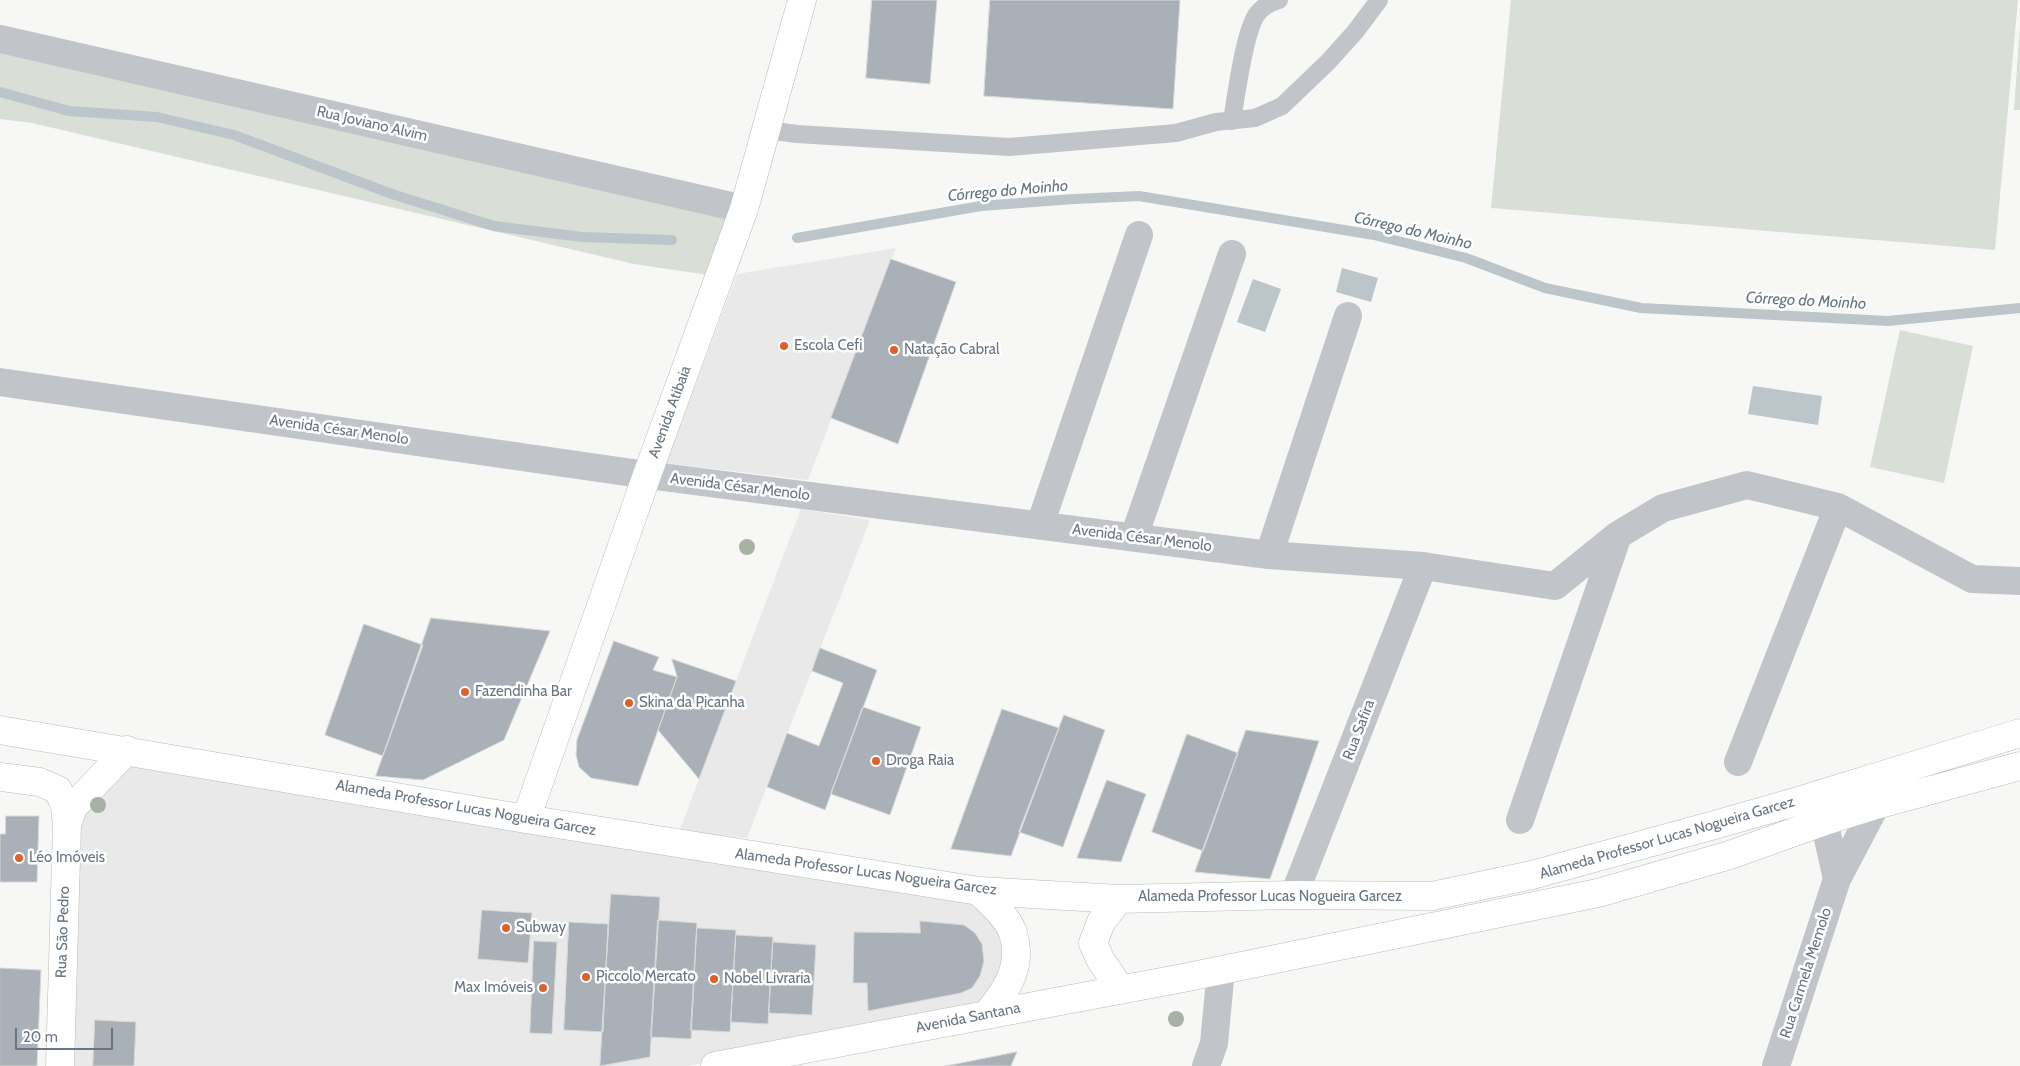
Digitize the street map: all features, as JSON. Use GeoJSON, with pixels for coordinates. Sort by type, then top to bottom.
{"type":"FeatureCollection","features":[{"type":"Feature","properties":{"kind":"main road","name":"Avenida Atibaia"},"geometry":{"type":"LineString","coordinates":[[526,819],[647,475],[744,209],[802,0]]}},
{"type":"Feature","properties":{"kind":"main road","name":"Alameda Professor Lucas Nogueira Garcez"},"geometry":{"type":"LineString","coordinates":[[0,730],[526,819],[979,891],[1119,898],[1294,895],[1432,896],[1532,875],[1795,802],[2020,734]]}},
{"type":"Feature","properties":{"kind":"main road"},"geometry":{"type":"LineString","coordinates":[[67,825],[73,807],[127,750]]}},
{"type":"Feature","properties":{"kind":"main road","name":"Alameda Professor Lucas Nogueira Garcez"},"geometry":{"type":"LineString","coordinates":[[1221,970],[1598,893],[1730,855],[1822,822],[2020,766]]}},
{"type":"Feature","properties":{"kind":"main road","name":"Rua São Pedro"},"geometry":{"type":"LineString","coordinates":[[0,777],[40,782],[58,790],[66,806],[60,1066]]}},
{"type":"Feature","properties":{"kind":"main road"},"geometry":{"type":"LineString","coordinates":[[1795,802],[1822,822]]}},
{"type":"Feature","properties":{"kind":"main road"},"geometry":{"type":"LineString","coordinates":[[979,891],[999,913],[1012,932],[1016,956],[1014,975],[1002,998],[986,1014]]}},
{"type":"Feature","properties":{"kind":"main road"},"geometry":{"type":"LineString","coordinates":[[1119,898],[1101,922],[1093,943],[1100,959],[1120,989]]}},
{"type":"Feature","properties":{"kind":"main road","name":"Avenida Santana"},"geometry":{"type":"LineString","coordinates":[[714,1066],[1221,970]]}},
{"type":"Feature","properties":{"kind":"street","name":"Rua Joviano Alvim"},"geometry":{"type":"LineString","coordinates":[[0,39],[744,209]]}},
{"type":"Feature","properties":{"kind":"street"},"geometry":{"type":"LineString","coordinates":[[1040,525],[1139,236]]}},
{"type":"Feature","properties":{"kind":"street"},"geometry":{"type":"LineString","coordinates":[[1134,537],[1232,254]]}},
{"type":"Feature","properties":{"kind":"street"},"geometry":{"type":"LineString","coordinates":[[1269,555],[1348,316]]}},
{"type":"Feature","properties":{"kind":"street","name":"Avenida César Menolo"},"geometry":{"type":"LineString","coordinates":[[0,382],[647,475],[1269,555],[1423,566],[1555,586],[1618,535],[1663,508],[1748,485],[1838,507],[1972,579],[2020,581]]}},
{"type":"Feature","properties":{"kind":"street"},"geometry":{"type":"LineString","coordinates":[[1738,762],[1838,507]]}},
{"type":"Feature","properties":{"kind":"street"},"geometry":{"type":"LineString","coordinates":[[1520,820],[1618,535]]}},
{"type":"Feature","properties":{"kind":"street","name":"Rua Safira"},"geometry":{"type":"LineString","coordinates":[[1294,895],[1423,566]]}},
{"type":"Feature","properties":{"kind":"street","name":"Rua Carmela Memolo"},"geometry":{"type":"LineString","coordinates":[[1776,1066],[1837,879],[1876,806]]}},
{"type":"Feature","properties":{"kind":"street"},"geometry":{"type":"LineString","coordinates":[[1822,822],[1829,842],[1837,879]]}},
{"type":"Feature","properties":{"kind":"street"},"geometry":{"type":"LineString","coordinates":[[1206,1066],[1214,1043],[1221,970]]}},
{"type":"Feature","properties":{"kind":"lane"},"geometry":{"type":"LineString","coordinates":[[1232,121],[1249,30],[1256,15],[1265,5],[1279,0]]}},
{"type":"Feature","properties":{"kind":"lane"},"geometry":{"type":"LineString","coordinates":[[766,130],[796,134],[1009,147],[1176,133],[1216,122],[1255,118],[1282,106],[1328,62],[1380,0]]}},
{"type":"Feature","properties":{"kind":"shaded area"},"geometry":{"type":"Polygon","coordinates":[[[1511,0],[2018,0],[1995,250],[1491,208],[1511,0]]]}},
{"type":"Feature","properties":{"kind":"shaded area"},"geometry":{"type":"Polygon","coordinates":[[[2020,25],[2020,110],[2014,110],[2020,25]]]}},
{"type":"Feature","properties":{"kind":"shaded area"},"geometry":{"type":"Polygon","coordinates":[[[0,40],[739,211],[715,276],[634,264],[32,123],[0,119],[0,40]]]}},
{"type":"Feature","properties":{"kind":"shaded area","name":"Escola Cefi"},"geometry":{"type":"Polygon","coordinates":[[[896,248],[808,480],[666,463],[737,274],[896,248]]]}},
{"type":"Feature","properties":{"kind":"shaded area"},"geometry":{"type":"Polygon","coordinates":[[[1342,268],[1378,278],[1371,302],[1336,292],[1342,268]]]}},
{"type":"Feature","properties":{"kind":"shaded area"},"geometry":{"type":"Polygon","coordinates":[[[1253,279],[1281,289],[1265,332],[1237,322],[1253,279]]]}},
{"type":"Feature","properties":{"kind":"shaded area"},"geometry":{"type":"Polygon","coordinates":[[[1900,330],[1973,346],[1944,483],[1870,467],[1900,330]]]}},
{"type":"Feature","properties":{"kind":"shaded area"},"geometry":{"type":"Polygon","coordinates":[[[1753,386],[1822,396],[1818,425],[1748,414],[1753,386]]]}},
{"type":"Feature","properties":{"kind":"shaded area"},"geometry":{"type":"Polygon","coordinates":[[[801,509],[870,520],[747,838],[679,832],[801,509]]]}},
{"type":"Feature","properties":{"kind":"shaded area"},"geometry":{"type":"Polygon","coordinates":[[[127,750],[974,898],[994,916],[1011,957],[980,1007],[900,1025],[687,1066],[60,1066],[62,925],[85,793],[127,750]]]}},
{"type":"Feature","properties":{"kind":"building"},"geometry":{"type":"Polygon","coordinates":[[[872,0],[937,0],[930,84],[866,78],[872,0]]]}},
{"type":"Feature","properties":{"kind":"building"},"geometry":{"type":"Polygon","coordinates":[[[990,0],[1180,0],[1173,109],[984,96],[990,0]]]}},
{"type":"Feature","properties":{"kind":"building","name":"Natação Cabral"},"geometry":{"type":"Polygon","coordinates":[[[891,259],[956,282],[898,444],[831,418],[891,259]]]}},
{"type":"Feature","properties":{"kind":"building","name":"Fazendinha Bar"},"geometry":{"type":"Polygon","coordinates":[[[431,618],[550,631],[504,740],[423,780],[376,776],[431,618]]]}},
{"type":"Feature","properties":{"kind":"building"},"geometry":{"type":"Polygon","coordinates":[[[364,624],[423,645],[383,756],[325,735],[364,624]]]}},
{"type":"Feature","properties":{"kind":"building","name":"Skina da Picanha"},"geometry":{"type":"Polygon","coordinates":[[[614,641],[659,657],[653,670],[677,677],[638,786],[591,778],[579,767],[576,755],[577,740],[614,641]]]}},
{"type":"Feature","properties":{"kind":"building"},"geometry":{"type":"Polygon","coordinates":[[[820,648],[877,670],[825,810],[767,787],[787,733],[819,746],[843,683],[812,671],[820,648]]]}},
{"type":"Feature","properties":{"kind":"building"},"geometry":{"type":"Polygon","coordinates":[[[672,659],[736,681],[699,779],[658,730],[677,677],[672,659]]]}},
{"type":"Feature","properties":{"kind":"building","name":"Droga Raia"},"geometry":{"type":"Polygon","coordinates":[[[863,707],[921,727],[890,815],[831,794],[863,707]]]}},
{"type":"Feature","properties":{"kind":"building"},"geometry":{"type":"Polygon","coordinates":[[[1002,709],[1059,728],[1011,856],[951,849],[1002,709]]]}},
{"type":"Feature","properties":{"kind":"building"},"geometry":{"type":"Polygon","coordinates":[[[1064,715],[1105,730],[1063,847],[1019,832],[1064,715]]]}},
{"type":"Feature","properties":{"kind":"building"},"geometry":{"type":"Polygon","coordinates":[[[1246,730],[1319,741],[1270,879],[1195,872],[1246,730]]]}},
{"type":"Feature","properties":{"kind":"building"},"geometry":{"type":"Polygon","coordinates":[[[1187,734],[1238,753],[1203,851],[1152,832],[1187,734]]]}},
{"type":"Feature","properties":{"kind":"building"},"geometry":{"type":"Polygon","coordinates":[[[1107,780],[1146,794],[1121,862],[1077,858],[1107,780]]]}},
{"type":"Feature","properties":{"kind":"building","name":"Léo Imóveis"},"geometry":{"type":"Polygon","coordinates":[[[6,816],[39,816],[37,882],[0,882],[0,834],[5,834],[6,816]]]}},
{"type":"Feature","properties":{"kind":"building"},"geometry":{"type":"Polygon","coordinates":[[[611,894],[660,897],[650,1057],[600,1066],[611,894]]]}},
{"type":"Feature","properties":{"kind":"building","name":"Subway"},"geometry":{"type":"Polygon","coordinates":[[[482,910],[532,913],[528,963],[478,959],[482,910]]]}},
{"type":"Feature","properties":{"kind":"building"},"geometry":{"type":"Polygon","coordinates":[[[658,920],[697,923],[691,1039],[651,1037],[658,920]]]}},
{"type":"Feature","properties":{"kind":"building"},"geometry":{"type":"Polygon","coordinates":[[[920,921],[964,925],[975,933],[982,944],[984,961],[980,976],[972,988],[961,993],[868,1011],[867,983],[853,983],[854,932],[920,933],[920,921]]]}},
{"type":"Feature","properties":{"kind":"building","name":"Piccolo Mercato"},"geometry":{"type":"Polygon","coordinates":[[[569,922],[608,924],[603,1032],[564,1030],[569,922]]]}},
{"type":"Feature","properties":{"kind":"building","name":"Nobel Livraria"},"geometry":{"type":"Polygon","coordinates":[[[697,928],[736,930],[730,1032],[691,1030],[697,928]]]}},
{"type":"Feature","properties":{"kind":"building"},"geometry":{"type":"Polygon","coordinates":[[[736,935],[773,937],[768,1024],[731,1022],[736,935]]]}},
{"type":"Feature","properties":{"kind":"building","name":"Max Imóveis"},"geometry":{"type":"Polygon","coordinates":[[[534,941],[557,942],[552,1034],[530,1033],[534,941]]]}},
{"type":"Feature","properties":{"kind":"building"},"geometry":{"type":"Polygon","coordinates":[[[773,942],[816,945],[812,1015],[769,1013],[773,942]]]}},
{"type":"Feature","properties":{"kind":"building"},"geometry":{"type":"Polygon","coordinates":[[[0,968],[41,970],[37,1066],[0,1066],[0,968]]]}},
{"type":"Feature","properties":{"kind":"building"},"geometry":{"type":"Polygon","coordinates":[[[95,1020],[136,1022],[134,1066],[93,1066],[95,1020]]]}},
{"type":"Feature","properties":{"kind":"building"},"geometry":{"type":"Polygon","coordinates":[[[1017,1052],[1011,1066],[944,1066],[961,1063],[1017,1052]]]}},
{"type":"Feature","properties":{"kind":"waterway"},"geometry":{"type":"LineString","coordinates":[[0,92],[69,111],[157,117],[234,135],[392,194],[494,226],[582,237],[672,240]]}},
{"type":"Feature","properties":{"kind":"waterway","name":"Córrego do Moinho"},"geometry":{"type":"LineString","coordinates":[[797,238],[981,206],[1139,196],[1374,235],[1466,258],[1545,288],[1641,308],[1888,321],[2020,308]]}},
{"type":"Feature","properties":{"kind":"place","name":"Escola Cefi"},"geometry":{"type":"Point","coordinates":[784,346]}},
{"type":"Feature","properties":{"kind":"place","name":"Natação Cabral"},"geometry":{"type":"Point","coordinates":[894,350]}},
{"type":"Feature","properties":{"kind":"place","name":"Fazendinha Bar"},"geometry":{"type":"Point","coordinates":[465,692]}},
{"type":"Feature","properties":{"kind":"place","name":"Skina da Picanha"},"geometry":{"type":"Point","coordinates":[629,703]}},
{"type":"Feature","properties":{"kind":"place","name":"Droga Raia"},"geometry":{"type":"Point","coordinates":[876,761]}},
{"type":"Feature","properties":{"kind":"place","name":"Léo Imóveis"},"geometry":{"type":"Point","coordinates":[19,858]}},
{"type":"Feature","properties":{"kind":"place","name":"Subway"},"geometry":{"type":"Point","coordinates":[506,928]}},
{"type":"Feature","properties":{"kind":"place","name":"Piccolo Mercato"},"geometry":{"type":"Point","coordinates":[586,977]}},
{"type":"Feature","properties":{"kind":"place","name":"Nobel Livraria"},"geometry":{"type":"Point","coordinates":[714,979]}},
{"type":"Feature","properties":{"kind":"place","name":"Max Imóveis"},"geometry":{"type":"Point","coordinates":[543,988]}}]}
